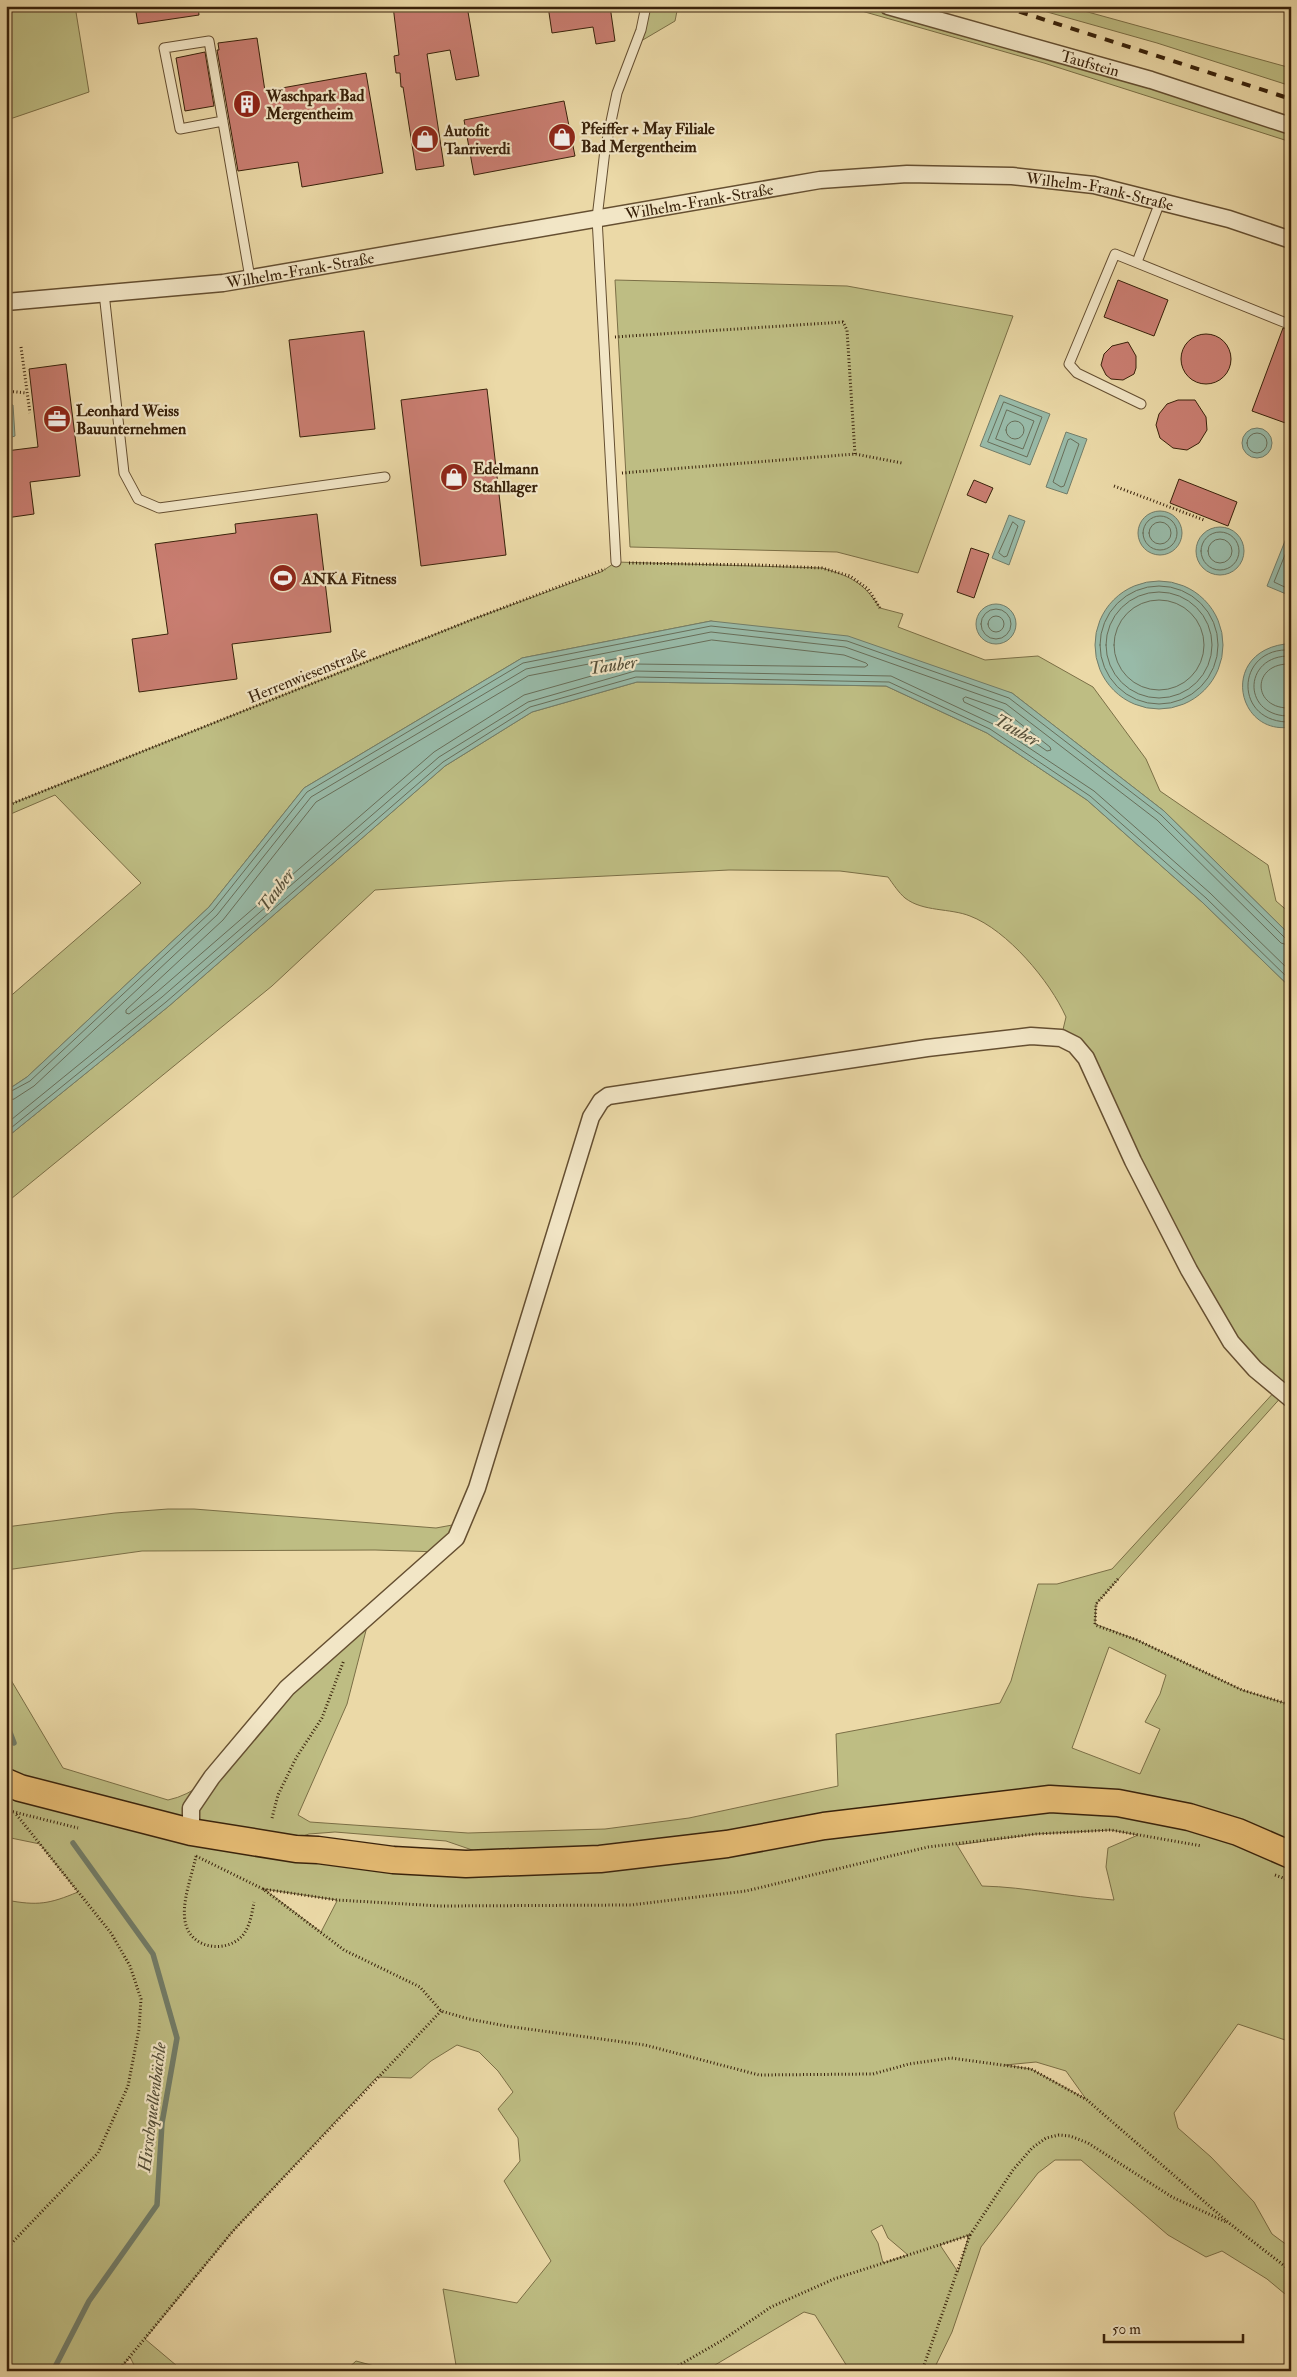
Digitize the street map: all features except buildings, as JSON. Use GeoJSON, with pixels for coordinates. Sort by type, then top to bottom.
{"type":"FeatureCollection","features":[{"type":"Feature","properties":{"kind":"main road"},"geometry":{"type":"LineString","coordinates":[[6,1782],[194,1844],[318,1850],[393,1860],[466,1864],[600,1859],[727,1844],[824,1826],[1050,1799],[1118,1803],[1189,1817],[1238,1832],[1291,1855]]}},
{"type":"Feature","properties":{"kind":"street","name":"Taufstein"},"geometry":{"type":"LineString","coordinates":[[888,6],[1151,80],[1291,126]]}},
{"type":"Feature","properties":{"kind":"street","name":"Wilhelm-Frank-Straße"},"geometry":{"type":"LineString","coordinates":[[6,302],[223,283],[820,180],[907,174],[1012,176],[1094,185],[1229,219],[1291,240]]}},
{"type":"Feature","properties":{"kind":"street"},"geometry":{"type":"LineString","coordinates":[[194,1844],[191,1808],[212,1777],[287,1688],[456,1538],[476,1488],[591,1117],[601,1101],[608,1096],[927,1048],[1031,1036],[1061,1038],[1075,1045],[1086,1058],[1133,1161],[1184,1261],[1232,1342],[1254,1369],[1291,1399]]}},
{"type":"Feature","properties":{"kind":"lane"},"geometry":{"type":"LineString","coordinates":[[616,562],[597,218],[605,150],[617,93],[642,30],[646,6]]}},
{"type":"Feature","properties":{"kind":"lane"},"geometry":{"type":"LineString","coordinates":[[223,122],[180,129],[164,48],[209,41],[250,278]]}},
{"type":"Feature","properties":{"kind":"lane"},"geometry":{"type":"LineString","coordinates":[[1137,262],[1160,202]]}},
{"type":"Feature","properties":{"kind":"lane"},"geometry":{"type":"LineString","coordinates":[[1141,404],[1077,373],[1069,364],[1115,254],[1291,326]]}},
{"type":"Feature","properties":{"kind":"lane"},"geometry":{"type":"LineString","coordinates":[[104,293],[124,473],[138,500],[158,508],[385,477]]}},
{"type":"Feature","properties":{"kind":"path"},"geometry":{"type":"LineString","coordinates":[[604,338],[843,322],[847,330],[855,454]]}},
{"type":"Feature","properties":{"kind":"path"},"geometry":{"type":"LineString","coordinates":[[21,347],[30,413]]}},
{"type":"Feature","properties":{"kind":"path"},"geometry":{"type":"LineString","coordinates":[[6,391],[27,392]]}},
{"type":"Feature","properties":{"kind":"path"},"geometry":{"type":"LineString","coordinates":[[612,474],[855,454],[902,463]]}},
{"type":"Feature","properties":{"kind":"path"},"geometry":{"type":"LineString","coordinates":[[1114,486],[1204,520]]}},
{"type":"Feature","properties":{"kind":"path"},"geometry":{"type":"LineString","coordinates":[[616,562],[822,568],[850,576],[868,589],[880,608]]}},
{"type":"Feature","properties":{"kind":"path","name":"Herrenwiesenstraße"},"geometry":{"type":"LineString","coordinates":[[6,806],[476,618],[601,572],[616,562]]}},
{"type":"Feature","properties":{"kind":"path"},"geometry":{"type":"LineString","coordinates":[[1118,1579],[1096,1604],[1095,1625],[1137,1640],[1242,1690],[1291,1705]]}},
{"type":"Feature","properties":{"kind":"path"},"geometry":{"type":"LineString","coordinates":[[272,1818],[278,1795],[296,1758],[322,1718],[357,1627]]}},
{"type":"Feature","properties":{"kind":"path"},"geometry":{"type":"LineString","coordinates":[[6,2249],[98,2153],[128,2086],[139,2030],[141,1999],[130,1966],[111,1933],[16,1813]]}},
{"type":"Feature","properties":{"kind":"path"},"geometry":{"type":"LineString","coordinates":[[263,1888],[337,1900],[440,1906],[631,1905],[746,1891],[928,1847],[1036,1834],[1110,1830],[1207,1847]]}},
{"type":"Feature","properties":{"kind":"path"},"geometry":{"type":"LineString","coordinates":[[254,1902],[251,1918],[244,1934],[234,1944],[213,1948],[196,1939],[186,1926],[185,1906],[194,1844],[263,1888],[344,1950],[420,1987],[441,2011],[506,2026],[645,2045],[759,2075],[873,2074],[909,2064],[951,2058],[1031,2068],[1087,2100],[1229,2223],[1291,2270]]}},
{"type":"Feature","properties":{"kind":"path"},"geometry":{"type":"LineString","coordinates":[[1268,1871],[1291,1881]]}},
{"type":"Feature","properties":{"kind":"path"},"geometry":{"type":"LineString","coordinates":[[118,2371],[233,2231],[441,2011]]}},
{"type":"Feature","properties":{"kind":"path"},"geometry":{"type":"LineString","coordinates":[[922,2371],[970,2235],[1013,2170],[1032,2148],[1046,2138],[1059,2135],[1070,2136],[1088,2143],[1172,2197],[1229,2223]]}},
{"type":"Feature","properties":{"kind":"path"},"geometry":{"type":"LineString","coordinates":[[669,2371],[721,2341],[771,2307],[834,2279],[970,2235]]}},
{"type":"Feature","properties":{"kind":"shaded area"},"geometry":{"type":"Polygon","coordinates":[[[6,6],[75,6],[89,92],[7,120],[6,6]]]}},
{"type":"Feature","properties":{"kind":"shaded area"},"geometry":{"type":"Polygon","coordinates":[[[646,6],[678,6],[675,21],[636,44],[646,6]]]}},
{"type":"Feature","properties":{"kind":"shaded area"},"geometry":{"type":"Polygon","coordinates":[[[844,6],[888,6],[1291,126],[1291,142],[1044,63],[844,6]]]}},
{"type":"Feature","properties":{"kind":"shaded area"},"geometry":{"type":"Polygon","coordinates":[[[1026,6],[1066,6],[1291,68],[1291,86],[1157,43],[1026,6]]]}},
{"type":"Feature","properties":{"kind":"shaded area"},"geometry":{"type":"Polygon","coordinates":[[[615,280],[847,286],[1013,316],[918,573],[837,552],[630,547],[615,280]]]}},
{"type":"Feature","properties":{"kind":"shaded area"},"geometry":{"type":"Polygon","coordinates":[[[616,562],[822,568],[841,574],[862,586],[880,608],[903,614],[898,627],[985,660],[1038,656],[1093,687],[1146,759],[1160,791],[1268,865],[1276,901],[1291,914],[1291,936],[1164,811],[1012,693],[711,621],[522,658],[304,788],[209,907],[27,1077],[6,1091],[6,1000],[141,883],[55,795],[6,816],[6,806],[476,618],[601,572],[616,562]]]}},
{"type":"Feature","properties":{"kind":"shaded area"},"geometry":{"type":"Polygon","coordinates":[[[637,682],[886,686],[987,733],[1087,800],[1202,902],[1291,988],[1291,1399],[1284,1394],[1096,1604],[1095,1624],[1137,1640],[1242,1690],[1291,1705],[1291,2042],[1238,2024],[1174,2113],[1178,2128],[1211,2157],[1254,2202],[1272,2234],[1291,2248],[1291,2299],[1267,2279],[1222,2251],[1206,2257],[1168,2235],[1081,2160],[1055,2160],[1038,2173],[981,2247],[952,2332],[933,2371],[850,2371],[815,2315],[804,2312],[705,2371],[457,2371],[443,2289],[517,2303],[551,2261],[504,2181],[520,2161],[518,2138],[498,2109],[513,2092],[498,2071],[479,2052],[457,2045],[431,2061],[411,2078],[377,2077],[233,2231],[145,2339],[183,2371],[137,2371],[130,2357],[118,2371],[6,2371],[6,1900],[43,1903],[78,1892],[40,1844],[6,1837],[6,1668],[8,1675],[63,1768],[168,1800],[187,1793],[204,1783],[234,1753],[287,1688],[370,1615],[347,1704],[298,1815],[310,1822],[468,1833],[605,1829],[689,1818],[838,1786],[836,1734],[1000,1703],[1011,1681],[1038,1584],[1057,1584],[1112,1569],[1277,1389],[1231,1342],[1101,1090],[1061,1038],[1066,1017],[1059,1003],[1038,973],[1012,945],[984,923],[970,916],[920,906],[905,898],[888,877],[840,871],[729,870],[505,881],[375,890],[272,986],[6,1203],[6,1138],[169,1006],[445,766],[532,712],[637,682]],[[1109,1647],[1072,1748],[1140,1774],[1160,1729],[1145,1722],[1160,1694],[1166,1675],[1109,1647]],[[1111,1830],[1036,1834],[957,1845],[982,1886],[1114,1900],[1106,1867],[1108,1848],[1138,1835],[1111,1830]],[[335,1832],[309,1834],[275,1845],[481,1853],[446,1841],[335,1832]],[[264,1889],[321,1932],[337,1900],[264,1889]],[[1036,2062],[1005,2065],[1031,2069],[1086,2099],[1066,2071],[1036,2062]],[[882,2225],[871,2231],[878,2243],[883,2263],[908,2255],[888,2238],[882,2225]],[[969,2235],[940,2245],[958,2272],[969,2235]]]}},
{"type":"Feature","properties":{"kind":"shaded area"},"geometry":{"type":"Polygon","coordinates":[[[194,1509],[436,1528],[463,1523],[441,1552],[375,1550],[142,1551],[6,1570],[6,1527],[115,1513],[194,1509]]]}},
{"type":"Feature","properties":{"kind":"shaded area"},"geometry":{"type":"Polygon","coordinates":[[[356,2361],[393,2371],[345,2371],[356,2361]]]}},
{"type":"Feature","properties":{"kind":"water"},"geometry":{"type":"Polygon","coordinates":[[[1000,395],[1050,414],[1030,465],[980,446],[1000,395]]]}},
{"type":"Feature","properties":{"kind":"water"},"geometry":{"type":"Polygon","coordinates":[[[6,404],[13,405],[15,436],[6,439],[6,404]]]}},
{"type":"Feature","properties":{"kind":"water"},"geometry":{"type":"Polygon","coordinates":[[[1257,428],[1268,432],[1272,443],[1268,454],[1257,458],[1246,454],[1242,443],[1246,432],[1257,428]]]}},
{"type":"Feature","properties":{"kind":"water"},"geometry":{"type":"Polygon","coordinates":[[[1066,432],[1087,439],[1067,494],[1046,487],[1066,432]]]}},
{"type":"Feature","properties":{"kind":"water"},"geometry":{"type":"Polygon","coordinates":[[[1160,511],[1172,515],[1178,521],[1182,533],[1178,545],[1172,551],[1160,555],[1148,551],[1142,545],[1138,533],[1142,521],[1148,515],[1160,511]]]}},
{"type":"Feature","properties":{"kind":"water"},"geometry":{"type":"Polygon","coordinates":[[[1009,515],[1025,521],[1009,565],[992,558],[1009,515]]]}},
{"type":"Feature","properties":{"kind":"water"},"geometry":{"type":"Polygon","coordinates":[[[1291,526],[1291,596],[1267,586],[1291,526]]]}},
{"type":"Feature","properties":{"kind":"water"},"geometry":{"type":"Polygon","coordinates":[[[1220,527],[1229,529],[1237,534],[1242,542],[1244,551],[1242,560],[1237,568],[1229,573],[1220,575],[1211,573],[1203,568],[1198,560],[1196,551],[1198,542],[1203,534],[1211,529],[1220,527]]]}},
{"type":"Feature","properties":{"kind":"water"},"geometry":{"type":"Polygon","coordinates":[[[1159,581],[1183,586],[1204,600],[1218,621],[1223,645],[1218,669],[1204,690],[1183,704],[1159,709],[1135,704],[1114,690],[1100,669],[1095,645],[1100,621],[1114,600],[1135,586],[1159,581]]]}},
{"type":"Feature","properties":{"kind":"water"},"geometry":{"type":"Polygon","coordinates":[[[996,604],[1010,610],[1016,624],[1010,638],[996,644],[982,638],[976,624],[982,610],[996,604]]]}},
{"type":"Feature","properties":{"kind":"water","name":"Tauber"},"geometry":{"type":"Polygon","coordinates":[[[711,621],[848,636],[1012,693],[1164,811],[1291,936],[1291,988],[1202,902],[1087,800],[987,733],[886,686],[637,682],[532,712],[445,766],[169,1006],[6,1138],[6,1091],[27,1077],[209,907],[304,788],[522,658],[711,621]]]}},
{"type":"Feature","properties":{"kind":"water"},"geometry":{"type":"Polygon","coordinates":[[[1285,644],[1291,645],[1291,727],[1273,726],[1258,719],[1248,707],[1243,692],[1244,677],[1250,662],[1264,651],[1285,644]]]}},
{"type":"Feature","properties":{"kind":"waterway","name":"Hirschquellenbächle"},"geometry":{"type":"LineString","coordinates":[[6,1722],[14,1743]]}},
{"type":"Feature","properties":{"kind":"waterway","name":"Hirschquellenbächle"},"geometry":{"type":"LineString","coordinates":[[51,2371],[55,2367],[89,2301],[157,2205],[162,2123],[177,2038],[153,1954],[73,1843]]}},
{"type":"Feature","properties":{"kind":"railway"},"geometry":{"type":"LineString","coordinates":[[1002,6],[1291,99]]}},
{"type":"Feature","properties":{"kind":"place","name":"Waschpark Bad Mergentheim"},"geometry":{"type":"Point","coordinates":[247,104]}},
{"type":"Feature","properties":{"kind":"place","name":"Pfeiffer + May Filiale Bad Mergentheim"},"geometry":{"type":"Point","coordinates":[562,137]}},
{"type":"Feature","properties":{"kind":"place","name":"Autofit Tanriverdi"},"geometry":{"type":"Point","coordinates":[425,139]}},
{"type":"Feature","properties":{"kind":"place","name":"Leonhard Weiss Bauunternehmen"},"geometry":{"type":"Point","coordinates":[57,419]}},
{"type":"Feature","properties":{"kind":"place","name":"Edelmann Stahllager"},"geometry":{"type":"Point","coordinates":[454,477]}},
{"type":"Feature","properties":{"kind":"place","name":"ANKA Fitness"},"geometry":{"type":"Point","coordinates":[283,578]}}]}
